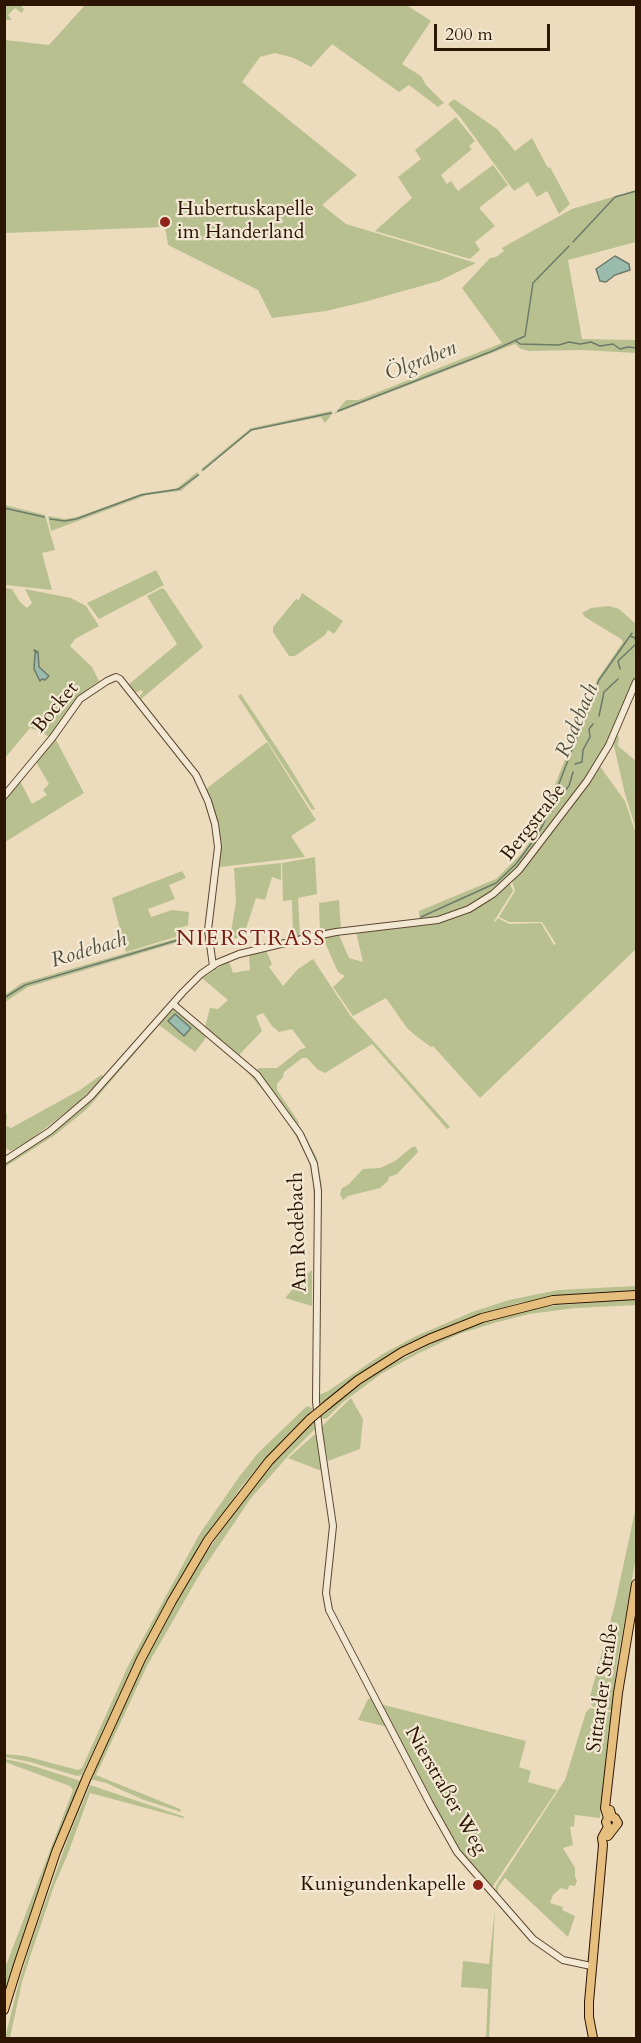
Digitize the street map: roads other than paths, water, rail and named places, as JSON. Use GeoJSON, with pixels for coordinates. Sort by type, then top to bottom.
{"type":"FeatureCollection","features":[{"type":"Feature","properties":{"kind":"highway"},"geometry":{"type":"LineString","coordinates":[[5,2008],[60,1842],[105,1736],[146,1650],[208,1540],[269,1461],[310,1419],[358,1380],[402,1352],[438,1335],[511,1309],[553,1300],[636,1295]]}},
{"type":"Feature","properties":{"kind":"main road","name":"Sittarder Straße"},"geometry":{"type":"LineString","coordinates":[[593,2038],[589,2013],[591,1966],[603,1845],[610,1822],[607,1798],[618,1693],[636,1584]]}},
{"type":"Feature","properties":{"kind":"street","name":"Bocket"},"geometry":{"type":"LineString","coordinates":[[4,796],[52,737],[75,704],[87,693],[116,677],[123,681],[196,775],[206,793],[218,847],[208,930],[213,966]]}},
{"type":"Feature","properties":{"kind":"street","name":"Bergstraße"},"geometry":{"type":"LineString","coordinates":[[213,966],[239,954],[302,939],[438,920],[469,909],[487,898],[511,879],[552,829],[592,774],[609,745],[636,682]]}},
{"type":"Feature","properties":{"kind":"street"},"geometry":{"type":"LineString","coordinates":[[4,1161],[55,1126],[90,1097],[194,981],[213,966]]}},
{"type":"Feature","properties":{"kind":"street","name":"Am Rodebach"},"geometry":{"type":"LineString","coordinates":[[173,1004],[257,1075],[300,1134],[314,1164],[318,1191],[316,1401],[333,1526],[326,1598],[334,1620]]}},
{"type":"Feature","properties":{"kind":"street","name":"Nierstraßer Weg"},"geometry":{"type":"LineString","coordinates":[[334,1620],[457,1852],[533,1940],[563,1960],[591,1966]]}},
{"type":"Feature","properties":{"kind":"waterway","name":"Ölgraben"},"geometry":{"type":"LineString","coordinates":[[573,242],[615,197],[636,191]]}},
{"type":"Feature","properties":{"kind":"waterway","name":"Ölgraben"},"geometry":{"type":"LineString","coordinates":[[338,411],[490,352],[525,336],[533,283],[569,246]]}},
{"type":"Feature","properties":{"kind":"waterway","name":"Ölgraben"},"geometry":{"type":"LineString","coordinates":[[516,341],[520,344],[559,345],[569,342],[580,344],[591,342],[600,346],[613,344],[620,349],[636,348]]}},
{"type":"Feature","properties":{"kind":"waterway","name":"Ölgraben"},"geometry":{"type":"LineString","coordinates":[[203,470],[251,430],[331,413]]}},
{"type":"Feature","properties":{"kind":"waterway","name":"Ölgraben"},"geometry":{"type":"LineString","coordinates":[[50,519],[65,521],[76,519],[141,495],[179,489],[198,475]]}},
{"type":"Feature","properties":{"kind":"waterway","name":"Ölgraben"},"geometry":{"type":"LineString","coordinates":[[4,508],[44,517]]}},
{"type":"Feature","properties":{"kind":"waterway","name":"Rodebach"},"geometry":{"type":"LineString","coordinates":[[421,917],[496,883],[516,864],[543,825],[599,680],[632,633]]}},
{"type":"Feature","properties":{"kind":"waterway","name":"Rodebach"},"geometry":{"type":"LineString","coordinates":[[630,636],[635,638],[636,642]]}},
{"type":"Feature","properties":{"kind":"waterway","name":"Rodebach"},"geometry":{"type":"LineString","coordinates":[[620,669],[618,661],[636,644]]}},
{"type":"Feature","properties":{"kind":"waterway","name":"Rodebach"},"geometry":{"type":"LineString","coordinates":[[599,716],[604,692],[618,679]]}},
{"type":"Feature","properties":{"kind":"waterway","name":"Rodebach"},"geometry":{"type":"LineString","coordinates":[[575,764],[582,762],[583,750],[590,737],[589,729],[593,724]]}},
{"type":"Feature","properties":{"kind":"waterway","name":"Rodebach"},"geometry":{"type":"LineString","coordinates":[[548,812],[552,811],[557,800],[569,786],[573,772]]}},
{"type":"Feature","properties":{"kind":"waterway","name":"Rodebach"},"geometry":{"type":"LineString","coordinates":[[4,998],[25,985],[185,938]]}},
{"type":"Feature","properties":{"kind":"place","name":"Hubertuskapelle im Handerland"},"geometry":{"type":"Point","coordinates":[165,222]}},
{"type":"Feature","properties":{"kind":"place","name":"Kunigundenkapelle"},"geometry":{"type":"Point","coordinates":[478,1885]}},
{"type":"Feature","properties":{"kind":"district","name":"NIERSTRASS"},"geometry":{"type":"Point","coordinates":[251,940]}}]}
